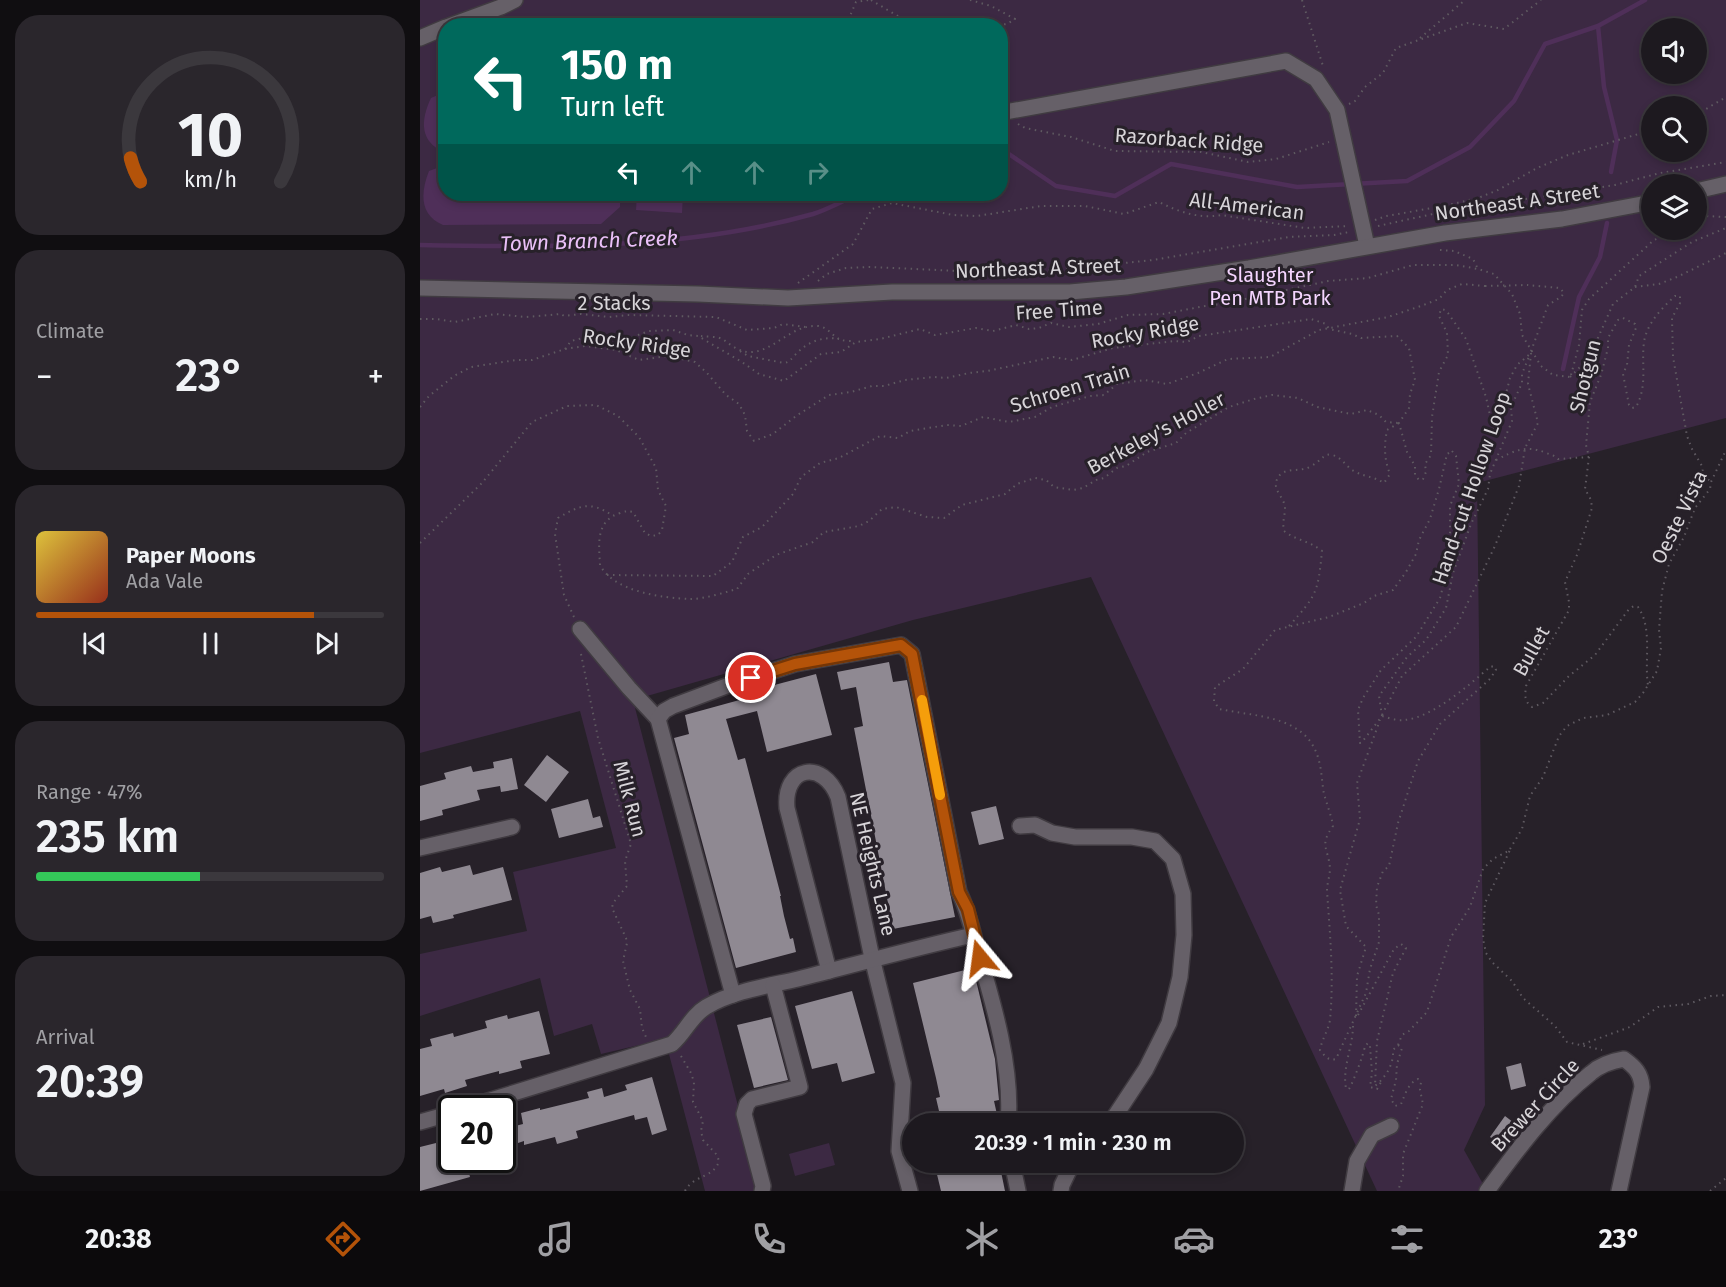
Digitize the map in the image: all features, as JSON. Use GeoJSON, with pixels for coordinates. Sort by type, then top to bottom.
{"type":"FeatureCollection","features":[{"type":"Feature","properties":{"kind":"street"},"geometry":{"type":"LineString","coordinates":[[470,18],[515,0]]}},
{"type":"Feature","properties":{"kind":"street"},"geometry":{"type":"LineString","coordinates":[[420,38],[438,30]]}},
{"type":"Feature","properties":{"kind":"street"},"geometry":{"type":"LineString","coordinates":[[1008,112],[1286,61],[1316,79],[1337,110],[1367,246]]}},
{"type":"Feature","properties":{"kind":"street"},"geometry":{"type":"LineString","coordinates":[[1707,188],[1726,184]]}},
{"type":"Feature","properties":{"kind":"street","name":"Northeast A Street"},"geometry":{"type":"LineString","coordinates":[[420,288],[788,298],[892,292],[1070,292],[1126,287],[1249,268],[1445,232],[1562,219],[1641,204]]}},
{"type":"Feature","properties":{"kind":"street"},"geometry":{"type":"LineString","coordinates":[[580,629],[658,719],[733,995]]}},
{"type":"Feature","properties":{"kind":"street"},"geometry":{"type":"LineString","coordinates":[[658,719],[664,711],[673,706],[784,668],[901,645],[912,654],[959,892],[968,909],[973,935],[986,975],[1008,1078],[1009,1113]]}},
{"type":"Feature","properties":{"kind":"street","name":"NE Heights Lane"},"geometry":{"type":"LineString","coordinates":[[829,971],[787,808],[786,796],[789,784],[804,773],[822,775],[833,784],[838,797],[872,958],[903,1083],[899,1151],[910,1191]]}},
{"type":"Feature","properties":{"kind":"street"},"geometry":{"type":"LineString","coordinates":[[1020,826],[1035,825],[1052,833],[1075,837],[1132,837],[1155,840],[1173,859],[1183,894],[1184,935],[1180,977],[1169,1023],[1146,1069],[1117,1113]]}},
{"type":"Feature","properties":{"kind":"street"},"geometry":{"type":"LineString","coordinates":[[420,848],[512,827]]}},
{"type":"Feature","properties":{"kind":"street"},"geometry":{"type":"LineString","coordinates":[[507,1095],[672,1044],[681,1036],[695,1015],[706,1007],[733,995],[872,958],[973,935]]}},
{"type":"Feature","properties":{"kind":"street"},"geometry":{"type":"LineString","coordinates":[[762,1191],[763,1186],[744,1114],[747,1104],[752,1099],[800,1087],[773,985]]}},
{"type":"Feature","properties":{"kind":"street","name":"Brewer Circle"},"geometry":{"type":"LineString","coordinates":[[1487,1191],[1525,1142],[1577,1086],[1592,1072],[1610,1062],[1624,1059],[1641,1077],[1642,1086],[1619,1191]]}},
{"type":"Feature","properties":{"kind":"street"},"geometry":{"type":"LineString","coordinates":[[420,1122],[438,1117]]}},
{"type":"Feature","properties":{"kind":"street"},"geometry":{"type":"LineString","coordinates":[[1352,1191],[1357,1161],[1372,1135],[1390,1126]]}},
{"type":"Feature","properties":{"kind":"street"},"geometry":{"type":"LineString","coordinates":[[1014,1173],[1018,1191]]}},
{"type":"Feature","properties":{"kind":"street"},"geometry":{"type":"LineString","coordinates":[[1061,1191],[1068,1173]]}},
{"type":"Feature","properties":{"kind":"path"},"geometry":{"type":"LineString","coordinates":[[850,18],[855,2],[870,0],[901,18]]}},
{"type":"Feature","properties":{"kind":"path"},"geometry":{"type":"LineString","coordinates":[[970,0],[991,6],[1015,19],[1008,23]]}},
{"type":"Feature","properties":{"kind":"path"},"geometry":{"type":"LineString","coordinates":[[1302,0],[1323,66]]}},
{"type":"Feature","properties":{"kind":"path"},"geometry":{"type":"LineString","coordinates":[[1418,40],[1465,0]]}},
{"type":"Feature","properties":{"kind":"path"},"geometry":{"type":"LineString","coordinates":[[1337,110],[1355,101],[1365,87],[1383,73],[1396,48],[1467,23],[1504,29],[1541,0]]}},
{"type":"Feature","properties":{"kind":"path"},"geometry":{"type":"LineString","coordinates":[[1707,108],[1726,97]]}},
{"type":"Feature","properties":{"kind":"path","name":"Razorback Ridge"},"geometry":{"type":"LineString","coordinates":[[1017,123],[1025,128],[1071,137],[1115,151],[1201,152],[1248,162],[1276,159],[1343,137]]}},
{"type":"Feature","properties":{"kind":"path","name":"All-American"},"geometry":{"type":"LineString","coordinates":[[803,286],[793,287],[853,244],[872,210],[892,203],[952,215],[977,216],[1041,206],[1085,206],[1124,214],[1160,202],[1186,214],[1214,217],[1221,215],[1305,228],[1363,227],[1386,216],[1478,198],[1498,190],[1537,168],[1579,152],[1641,133]]}},
{"type":"Feature","properties":{"kind":"path"},"geometry":{"type":"LineString","coordinates":[[817,281],[827,274],[846,268],[1005,273],[1153,260],[1289,237],[1334,235],[1424,215],[1615,185],[1660,173],[1726,162]]}},
{"type":"Feature","properties":{"kind":"path"},"geometry":{"type":"LineString","coordinates":[[1707,216],[1726,217]]}},
{"type":"Feature","properties":{"kind":"path"},"geometry":{"type":"LineString","coordinates":[[1635,287],[1639,276],[1692,242],[1726,228]]}},
{"type":"Feature","properties":{"kind":"path"},"geometry":{"type":"LineString","coordinates":[[1570,377],[1579,345],[1582,310],[1589,299],[1654,240]]}},
{"type":"Feature","properties":{"kind":"path"},"geometry":{"type":"LineString","coordinates":[[1436,249],[1454,251],[1473,259],[1478,269]]}},
{"type":"Feature","properties":{"kind":"path"},"geometry":{"type":"LineString","coordinates":[[1570,377],[1584,363],[1593,349],[1613,304],[1635,287],[1659,284],[1726,253]]}},
{"type":"Feature","properties":{"kind":"path","name":"Free Time"},"geometry":{"type":"LineString","coordinates":[[565,349],[571,341],[583,338],[605,336],[630,338],[649,331],[673,330],[698,336],[759,374],[784,381],[821,354],[841,352],[860,342],[920,329],[935,335],[976,328],[993,331],[1016,325],[1029,329],[1051,323],[1069,327],[1086,325],[1128,315],[1163,314],[1210,305],[1236,303],[1328,281],[1368,278],[1413,265],[1456,265],[1494,274],[1512,294],[1520,314],[1522,335],[1530,352]]}},
{"type":"Feature","properties":{"kind":"path","name":"Schroen Train"},"geometry":{"type":"LineString","coordinates":[[607,575],[713,576],[732,562],[743,537],[762,527],[793,494],[801,477],[820,464],[839,458],[880,436],[898,438],[910,431],[947,425],[961,426],[983,417],[1009,422],[1035,417],[1052,407],[1090,396],[1104,395],[1117,384],[1145,380],[1167,384],[1228,359],[1270,357],[1319,330],[1329,330],[1388,317],[1421,306],[1439,298],[1447,290],[1462,284],[1560,288],[1564,293],[1548,305],[1530,352]]}},
{"type":"Feature","properties":{"kind":"path","name":"Shotgun"},"geometry":{"type":"LineString","coordinates":[[1589,457],[1586,445],[1590,402],[1601,375],[1612,329],[1618,320],[1623,318],[1635,324],[1636,328],[1629,345],[1627,364],[1623,374],[1629,405],[1632,408],[1636,407],[1645,382],[1643,352],[1646,334],[1657,314],[1675,296],[1680,296],[1680,303],[1672,318],[1673,357],[1687,436],[1702,466],[1703,475],[1711,482]]}},
{"type":"Feature","properties":{"kind":"path"},"geometry":{"type":"LineString","coordinates":[[1399,423],[1407,452],[1415,466],[1415,475],[1419,480],[1423,479],[1426,472],[1425,464],[1431,455],[1432,417],[1439,372],[1448,355],[1447,333],[1439,316],[1441,309],[1448,313],[1466,339],[1486,397],[1493,429],[1498,431],[1502,427],[1500,417],[1510,378],[1517,365],[1530,352]]}},
{"type":"Feature","properties":{"kind":"path","name":"2 Stacks"},"geometry":{"type":"LineString","coordinates":[[420,319],[455,322],[495,314],[526,317],[561,314],[564,316],[581,314],[609,317],[673,315],[716,317],[747,330],[774,328],[783,324],[818,326],[828,330],[840,340]]}},
{"type":"Feature","properties":{"kind":"path","name":"Rocky Ridge"},"geometry":{"type":"LineString","coordinates":[[565,349],[585,346],[616,351],[639,360],[668,356],[695,362],[726,395],[739,404],[745,415],[747,431],[754,441],[773,434],[829,395],[850,393],[905,380],[946,378],[1053,357],[1072,360],[1113,348],[1175,341],[1187,342],[1198,336],[1311,319],[1326,324],[1329,330],[1361,338],[1397,336],[1409,348],[1415,380],[1410,394],[1409,408],[1399,423],[1387,429],[1384,445],[1390,474],[1384,483],[1374,476],[1352,471],[1334,455],[1326,454],[1316,464],[1305,469],[1286,470],[1279,476],[1276,483],[1285,507],[1282,520],[1284,531],[1312,543],[1322,551],[1319,584],[1311,601],[1289,626]]}},
{"type":"Feature","properties":{"kind":"path"},"geometry":{"type":"LineString","coordinates":[[698,336],[723,339],[728,345],[748,352],[771,345],[789,333],[805,327]]}},
{"type":"Feature","properties":{"kind":"path"},"geometry":{"type":"LineString","coordinates":[[738,349],[748,356],[784,363],[789,362],[810,342],[827,338],[860,342]]}},
{"type":"Feature","properties":{"kind":"path"},"geometry":{"type":"LineString","coordinates":[[420,407],[429,396],[454,376],[471,367],[516,360],[532,360],[565,349]]}},
{"type":"Feature","properties":{"kind":"path"},"geometry":{"type":"LineString","coordinates":[[1530,352],[1552,375],[1570,377]]}},
{"type":"Feature","properties":{"kind":"path"},"geometry":{"type":"LineString","coordinates":[[1356,1018],[1357,976],[1366,947],[1346,926],[1340,890],[1360,819],[1358,783],[1382,716],[1402,676],[1456,627],[1496,546],[1519,486],[1525,448],[1538,423],[1528,384],[1530,352]]}},
{"type":"Feature","properties":{"kind":"path","name":"Hand-cut Hollow Loop"},"geometry":{"type":"LineString","coordinates":[[1382,716],[1379,696],[1407,657],[1426,640],[1446,608],[1453,573],[1471,524],[1488,489],[1490,474],[1512,421],[1511,407],[1522,383],[1522,374],[1530,352]]}},
{"type":"Feature","properties":{"kind":"path","name":"Berkeley's Holler"},"geometry":{"type":"LineString","coordinates":[[607,575],[621,585],[643,593],[692,599],[737,589],[748,574],[777,555],[813,542],[824,532],[859,526],[869,521],[882,509],[896,507],[927,517],[944,518],[962,505],[1005,494],[1017,484],[1035,478],[1046,480],[1054,487],[1073,490],[1083,488],[1104,478],[1117,468],[1126,466],[1147,452],[1176,443],[1186,433],[1229,407],[1272,395],[1298,398],[1317,407],[1351,414],[1367,410],[1379,415],[1386,422],[1399,423]]}},
{"type":"Feature","properties":{"kind":"path"},"geometry":{"type":"LineString","coordinates":[[420,543],[482,483],[532,422],[567,406],[597,405],[618,416],[639,437],[656,468],[658,490],[666,506],[662,530],[658,535],[651,536],[645,533],[633,512],[627,510],[612,515],[600,531],[598,540],[600,566],[607,575]]}},
{"type":"Feature","properties":{"kind":"path"},"geometry":{"type":"LineString","coordinates":[[1496,460],[1515,450],[1525,448],[1555,455],[1558,459],[1589,457]]}},
{"type":"Feature","properties":{"kind":"path","name":"Oeste Vista"},"geometry":{"type":"LineString","coordinates":[[1580,1045],[1563,1039],[1555,1026],[1523,998],[1512,981],[1492,962],[1486,952],[1483,939],[1485,903],[1522,829],[1530,796],[1543,777],[1559,736],[1567,726],[1583,718],[1599,718],[1635,702],[1657,671],[1661,648],[1659,630],[1662,591],[1670,564],[1695,508],[1710,489],[1726,450]]}},
{"type":"Feature","properties":{"kind":"path"},"geometry":{"type":"LineString","coordinates":[[1382,716],[1360,743],[1358,710],[1363,698],[1381,670],[1416,637],[1440,597],[1450,533],[1450,506],[1459,484],[1456,456],[1452,451],[1447,454],[1430,519],[1419,540],[1416,554],[1393,590],[1374,596],[1364,603],[1329,617],[1275,630],[1243,669],[1215,687],[1214,701],[1219,709],[1290,723],[1309,738],[1319,760],[1324,794],[1331,810],[1333,826],[1323,844],[1330,870],[1327,889],[1332,974],[1329,1021],[1320,1050],[1327,1058],[1336,1059],[1394,949],[1401,944],[1406,948],[1393,973],[1377,1041],[1375,1086],[1382,1079],[1394,1060],[1393,1050],[1402,1035],[1427,1012],[1451,937],[1470,907],[1483,869],[1493,859],[1510,850]]}},
{"type":"Feature","properties":{"kind":"path","name":"Bullet"},"geometry":{"type":"LineString","coordinates":[[1589,457],[1585,489],[1591,500],[1592,508],[1577,555],[1565,582],[1569,610],[1526,686],[1526,702],[1535,707],[1546,701],[1569,676],[1595,655],[1629,609],[1634,606],[1641,611],[1646,632],[1648,685]]}},
{"type":"Feature","properties":{"kind":"path","name":"Milk Run"},"geometry":{"type":"LineString","coordinates":[[612,515],[601,508],[590,505],[574,509],[558,518],[555,534],[564,595],[580,629],[581,662],[587,678],[597,738],[631,844],[625,861],[627,886],[613,903],[612,908],[626,938],[627,943],[622,961],[630,990],[640,1010],[643,1033],[651,1040]]}},
{"type":"Feature","properties":{"kind":"path"},"geometry":{"type":"LineString","coordinates":[[1356,1018],[1366,993],[1370,969],[1379,942],[1377,887],[1383,871],[1389,866],[1398,823],[1418,761],[1440,724],[1468,696],[1489,680],[1496,670],[1494,666],[1490,667],[1452,698],[1414,719],[1401,721],[1382,716]]}},
{"type":"Feature","properties":{"kind":"path"},"geometry":{"type":"LineString","coordinates":[[1580,1045],[1630,1027],[1658,1007],[1688,1004],[1711,996],[1726,995]]}},
{"type":"Feature","properties":{"kind":"path"},"geometry":{"type":"LineString","coordinates":[[1353,1023],[1353,1037],[1347,1057],[1346,1088],[1351,1086],[1368,1043],[1371,1053],[1370,1087],[1374,1090],[1380,1087],[1382,1079]]}},
{"type":"Feature","properties":{"kind":"path"},"geometry":{"type":"LineString","coordinates":[[672,1044],[691,1073],[694,1082],[693,1102],[703,1121],[701,1131],[703,1140],[717,1155],[719,1161],[713,1172],[696,1179],[685,1191]]}},
{"type":"Feature","properties":{"kind":"path"},"geometry":{"type":"LineString","coordinates":[[1398,1045],[1402,1048],[1396,1064],[1396,1080],[1391,1099],[1395,1106],[1401,1104],[1407,1089],[1413,1081],[1418,1079],[1421,1082],[1423,1104],[1403,1154],[1403,1176],[1398,1191]]}},
{"type":"Feature","properties":{"kind":"path"},"geometry":{"type":"LineString","coordinates":[[1580,1045],[1609,1051]]}},
{"type":"Feature","properties":{"kind":"path"},"geometry":{"type":"LineString","coordinates":[[1710,1191],[1726,1178]]}},
{"type":"Feature","properties":{"kind":"green space","name":"Slaughter Pen MTB Park"},"geometry":{"type":"Polygon","coordinates":[[[420,0],[1726,0],[1726,418],[1477,483],[1485,1105],[1464,1150],[1487,1191],[1377,1191],[1091,577],[913,620],[633,700],[760,1191],[705,1191],[665,1039],[601,1054],[592,1024],[554,1036],[540,978],[420,1016],[420,954],[527,931],[513,872],[616,848],[580,711],[420,753],[420,0]]]}},
{"type":"Feature","properties":{"kind":"green space"},"geometry":{"type":"Polygon","coordinates":[[[829,1143],[835,1165],[795,1176],[789,1154],[829,1143]]]}},
{"type":"Feature","properties":{"kind":"shaded area"},"geometry":{"type":"Polygon","coordinates":[[[438,95],[438,149],[430,143],[424,130],[425,115],[431,98],[438,95]]]}},
{"type":"Feature","properties":{"kind":"shaded area"},"geometry":{"type":"Polygon","coordinates":[[[438,168],[438,201],[620,201],[620,207],[601,224],[443,225],[430,216],[424,203],[424,188],[429,171],[438,168]]]}},
{"type":"Feature","properties":{"kind":"shaded area"},"geometry":{"type":"Polygon","coordinates":[[[637,201],[683,201],[682,213],[636,210],[637,201]]]}},
{"type":"Feature","properties":{"kind":"building"},"geometry":{"type":"Polygon","coordinates":[[[889,662],[893,682],[907,680],[955,917],[893,929],[854,728],[863,726],[856,687],[841,690],[837,672],[889,662]]]}},
{"type":"Feature","properties":{"kind":"building"},"geometry":{"type":"Polygon","coordinates":[[[816,674],[832,735],[767,752],[757,711],[726,719],[738,760],[745,758],[790,939],[793,938],[796,952],[736,968],[674,738],[689,734],[685,715],[754,696],[752,691],[816,674]]]}},
{"type":"Feature","properties":{"kind":"building"},"geometry":{"type":"Polygon","coordinates":[[[547,755],[569,772],[546,802],[524,785],[547,755]]]}},
{"type":"Feature","properties":{"kind":"building"},"geometry":{"type":"Polygon","coordinates":[[[512,758],[518,789],[501,792],[500,786],[477,790],[480,800],[442,810],[443,815],[420,821],[420,786],[446,779],[444,773],[471,766],[473,772],[494,768],[493,762],[512,758]]]}},
{"type":"Feature","properties":{"kind":"building"},"geometry":{"type":"Polygon","coordinates":[[[588,799],[593,818],[600,816],[603,827],[559,838],[551,809],[588,799]]]}},
{"type":"Feature","properties":{"kind":"building"},"geometry":{"type":"Polygon","coordinates":[[[996,806],[1004,839],[979,845],[971,812],[996,806]]]}},
{"type":"Feature","properties":{"kind":"building"},"geometry":{"type":"Polygon","coordinates":[[[470,865],[473,875],[503,867],[512,900],[453,915],[454,918],[433,923],[431,916],[420,919],[420,873],[440,867],[442,872],[470,865]]]}},
{"type":"Feature","properties":{"kind":"building"},"geometry":{"type":"Polygon","coordinates":[[[973,968],[995,1059],[999,1100],[994,1101],[997,1113],[939,1113],[936,1098],[940,1097],[913,983],[973,968]]]}},
{"type":"Feature","properties":{"kind":"building"},"geometry":{"type":"Polygon","coordinates":[[[852,991],[875,1073],[842,1082],[837,1063],[812,1069],[795,1006],[852,991]]]}},
{"type":"Feature","properties":{"kind":"building"},"geometry":{"type":"Polygon","coordinates":[[[539,1011],[550,1054],[520,1061],[522,1068],[499,1074],[499,1071],[465,1080],[467,1086],[445,1093],[444,1089],[420,1096],[420,1049],[432,1046],[430,1039],[453,1033],[454,1037],[487,1028],[485,1021],[507,1015],[508,1019],[539,1011]]]}},
{"type":"Feature","properties":{"kind":"building"},"geometry":{"type":"Polygon","coordinates":[[[771,1017],[788,1080],[754,1088],[737,1025],[771,1017]]]}},
{"type":"Feature","properties":{"kind":"building"},"geometry":{"type":"Polygon","coordinates":[[[1521,1063],[1526,1086],[1511,1090],[1506,1067],[1521,1063]]]}},
{"type":"Feature","properties":{"kind":"building"},"geometry":{"type":"Polygon","coordinates":[[[652,1077],[667,1130],[652,1135],[647,1117],[635,1120],[634,1115],[576,1131],[578,1138],[557,1144],[555,1137],[524,1145],[524,1141],[516,1144],[516,1126],[523,1124],[521,1113],[589,1098],[587,1092],[602,1088],[604,1097],[627,1090],[625,1085],[652,1077]]]}},
{"type":"Feature","properties":{"kind":"building"},"geometry":{"type":"Polygon","coordinates":[[[1505,1116],[1522,1129],[1506,1149],[1490,1137],[1505,1116]]]}},
{"type":"Feature","properties":{"kind":"building"},"geometry":{"type":"Polygon","coordinates":[[[438,1142],[438,1173],[469,1173],[470,1177],[420,1191],[420,1147],[438,1142]]]}},
{"type":"Feature","properties":{"kind":"building"},"geometry":{"type":"Polygon","coordinates":[[[937,1173],[1001,1173],[1005,1191],[941,1191],[937,1173]]]}},
{"type":"Feature","properties":{"kind":"waterway","name":"Town Branch Creek"},"geometry":{"type":"LineString","coordinates":[[1008,153],[1056,186],[1115,196],[1171,164],[1297,187],[1407,181],[1470,147],[1514,101],[1545,44],[1598,26],[1645,0]]}},
{"type":"Feature","properties":{"kind":"waterway"},"geometry":{"type":"LineString","coordinates":[[1598,26],[1604,87],[1617,140],[1611,172]]}},
{"type":"Feature","properties":{"kind":"waterway","name":"Town Branch Creek"},"geometry":{"type":"LineString","coordinates":[[420,245],[569,246],[667,240],[765,226],[813,214],[844,201]]}},
{"type":"Feature","properties":{"kind":"waterway"},"geometry":{"type":"LineString","coordinates":[[1563,369],[1579,297],[1600,257],[1607,223]]}},
{"type":"Feature","properties":{"kind":"slow traffic"},"geometry":{"type":"LineString","coordinates":[[922,700],[940,795]]}},
{"type":"Feature","properties":{"kind":"route"},"geometry":{"type":"LineString","coordinates":[[751,678],[795,664],[901,645],[912,654],[959,892],[968,909],[980,958]]}}]}
